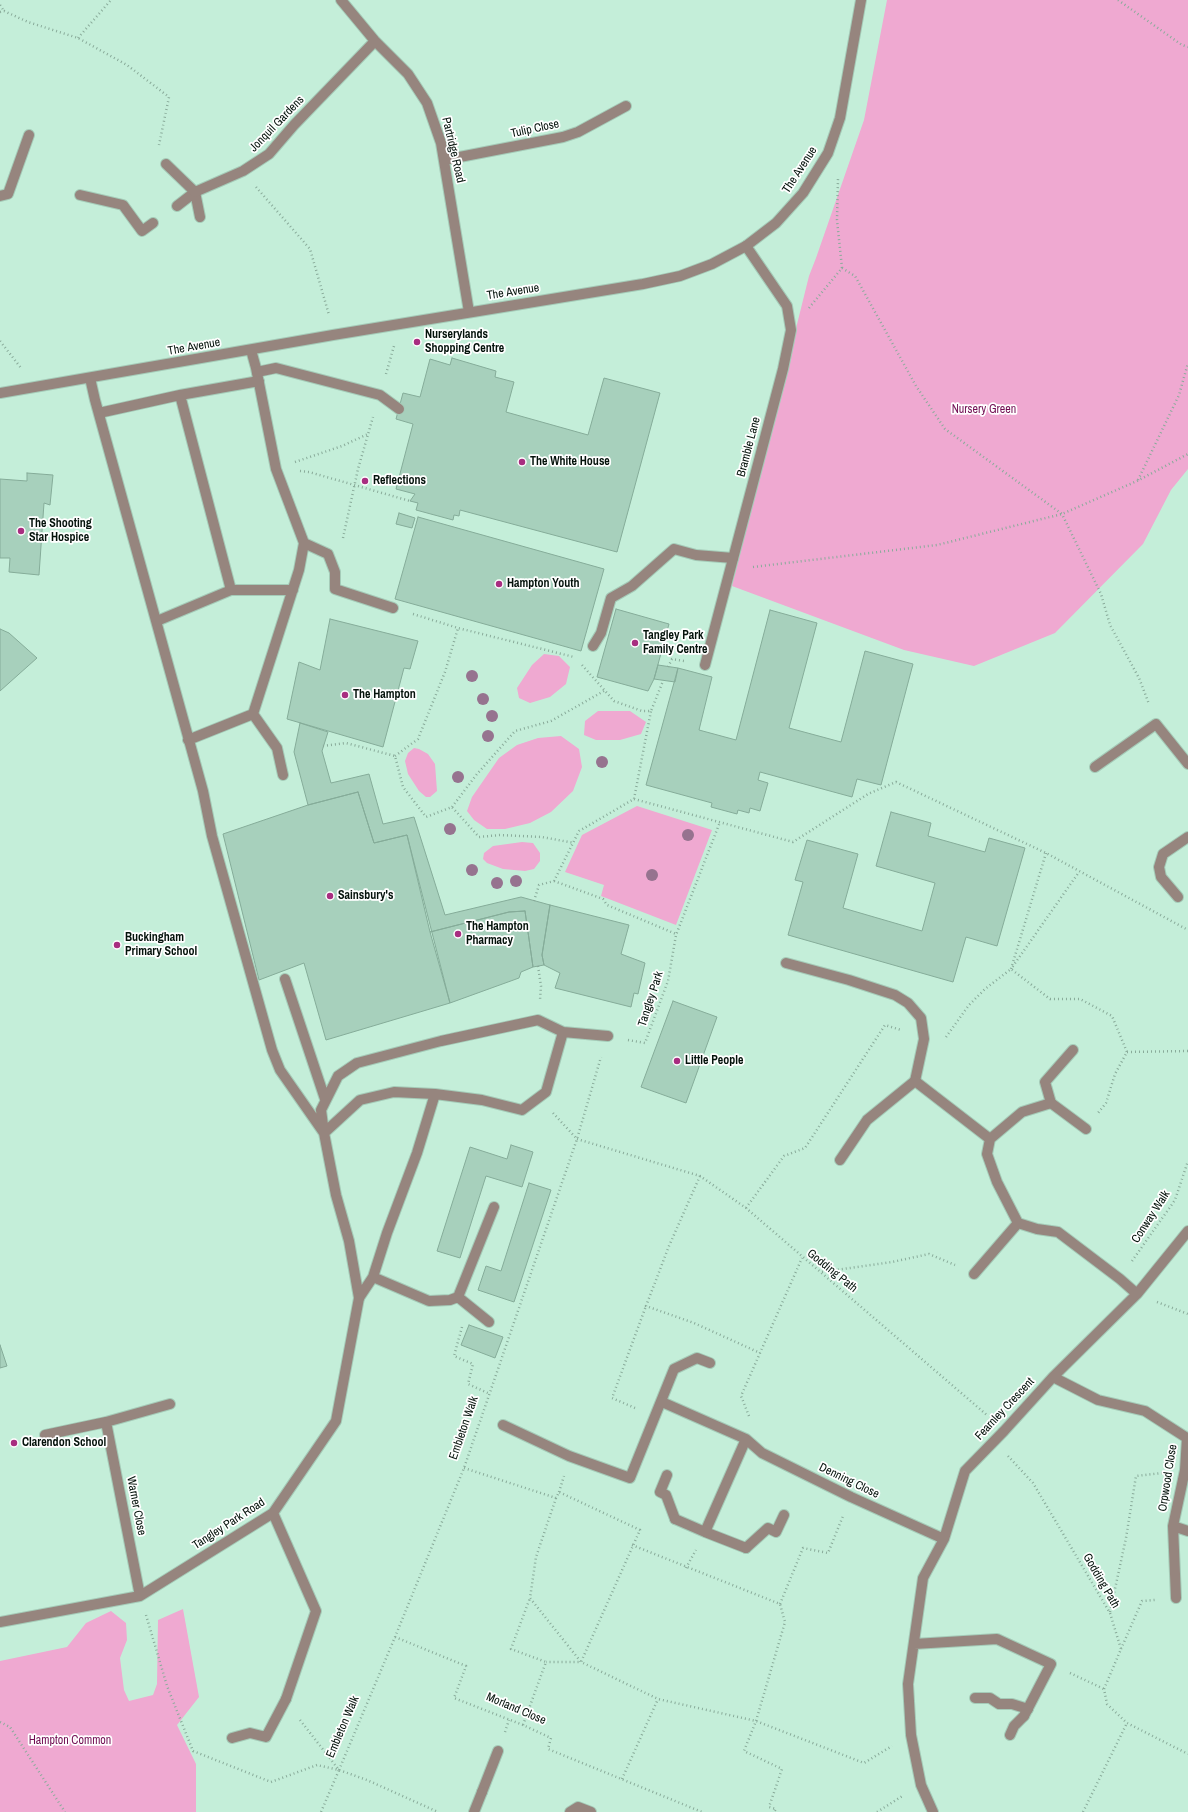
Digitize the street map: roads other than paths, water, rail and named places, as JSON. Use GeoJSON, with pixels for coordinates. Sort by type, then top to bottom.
{"type":"FeatureCollection","features":[{"type":"Feature","properties":{"kind":"street","name":"Partridge Road"},"geometry":{"type":"LineString","coordinates":[[341,0],[375,41],[408,74],[428,103],[441,143],[469,312]]}},
{"type":"Feature","properties":{"kind":"street","name":"The Avenue"},"geometry":{"type":"LineString","coordinates":[[0,392],[665,280],[712,264],[746,246],[776,223],[803,193],[828,153],[840,118],[861,0]]}},
{"type":"Feature","properties":{"kind":"street","name":"Jonquil Gardens"},"geometry":{"type":"LineString","coordinates":[[177,206],[195,192],[243,171],[269,154],[294,125],[375,41]]}},
{"type":"Feature","properties":{"kind":"street","name":"Tulip Close"},"geometry":{"type":"LineString","coordinates":[[444,160],[563,137],[578,132],[626,106]]}},
{"type":"Feature","properties":{"kind":"street"},"geometry":{"type":"LineString","coordinates":[[0,196],[8,194],[29,135]]}},
{"type":"Feature","properties":{"kind":"street"},"geometry":{"type":"LineString","coordinates":[[166,164],[195,192],[200,217]]}},
{"type":"Feature","properties":{"kind":"street"},"geometry":{"type":"LineString","coordinates":[[80,195],[123,205],[142,231],[153,223]]}},
{"type":"Feature","properties":{"kind":"street","name":"Bramble Lane"},"geometry":{"type":"LineString","coordinates":[[705,665],[783,369],[791,330],[791,320],[788,306],[746,246]]}},
{"type":"Feature","properties":{"kind":"street"},"geometry":{"type":"LineString","coordinates":[[251,350],[258,376],[276,469],[304,543],[299,570],[253,714]]}},
{"type":"Feature","properties":{"kind":"street"},"geometry":{"type":"LineString","coordinates":[[99,413],[258,376],[276,368],[380,395],[399,409]]}},
{"type":"Feature","properties":{"kind":"street"},"geometry":{"type":"LineString","coordinates":[[90,378],[203,791],[212,836],[272,1050],[280,1070],[324,1133]]}},
{"type":"Feature","properties":{"kind":"street"},"geometry":{"type":"LineString","coordinates":[[180,395],[231,590]]}},
{"type":"Feature","properties":{"kind":"street"},"geometry":{"type":"LineString","coordinates":[[304,543],[328,554],[335,572],[335,589],[393,608]]}},
{"type":"Feature","properties":{"kind":"street"},"geometry":{"type":"LineString","coordinates":[[593,646],[601,633],[611,598],[632,586],[674,549],[696,555],[733,558]]}},
{"type":"Feature","properties":{"kind":"street"},"geometry":{"type":"LineString","coordinates":[[157,621],[231,590],[293,590]]}},
{"type":"Feature","properties":{"kind":"street"},"geometry":{"type":"LineString","coordinates":[[188,740],[253,714]]}},
{"type":"Feature","properties":{"kind":"street"},"geometry":{"type":"LineString","coordinates":[[253,714],[277,748],[283,775]]}},
{"type":"Feature","properties":{"kind":"street"},"geometry":{"type":"LineString","coordinates":[[1095,767],[1156,724],[1188,764]]}},
{"type":"Feature","properties":{"kind":"street"},"geometry":{"type":"LineString","coordinates":[[1178,897],[1161,877],[1159,866],[1162,854],[1188,837]]}},
{"type":"Feature","properties":{"kind":"street"},"geometry":{"type":"LineString","coordinates":[[786,963],[850,980],[895,995],[908,1003],[921,1018],[924,1039],[915,1081],[867,1120],[840,1160]]}},
{"type":"Feature","properties":{"kind":"street"},"geometry":{"type":"LineString","coordinates":[[285,979],[325,1099]]}},
{"type":"Feature","properties":{"kind":"street"},"geometry":{"type":"LineString","coordinates":[[359,1298],[349,1241],[336,1195],[321,1110],[325,1099],[338,1076],[357,1063],[441,1041],[538,1020],[563,1032],[608,1036]]}},
{"type":"Feature","properties":{"kind":"street"},"geometry":{"type":"LineString","coordinates":[[324,1133],[360,1100],[394,1092],[435,1094],[482,1100],[522,1110],[546,1092],[563,1032]]}},
{"type":"Feature","properties":{"kind":"street"},"geometry":{"type":"LineString","coordinates":[[1073,1050],[1045,1082],[1051,1103],[1086,1129]]}},
{"type":"Feature","properties":{"kind":"street"},"geometry":{"type":"LineString","coordinates":[[915,1081],[990,1139]]}},
{"type":"Feature","properties":{"kind":"street"},"geometry":{"type":"LineString","coordinates":[[359,1298],[373,1277],[387,1233],[417,1153],[435,1094]]}},
{"type":"Feature","properties":{"kind":"street"},"geometry":{"type":"LineString","coordinates":[[1051,1103],[1022,1112],[990,1139],[987,1154],[998,1182],[1018,1223],[1058,1232],[1120,1279],[1137,1294]]}},
{"type":"Feature","properties":{"kind":"street"},"geometry":{"type":"LineString","coordinates":[[373,1277],[429,1301],[450,1300],[458,1297],[494,1207]]}},
{"type":"Feature","properties":{"kind":"street"},"geometry":{"type":"LineString","coordinates":[[974,1274],[1018,1223]]}},
{"type":"Feature","properties":{"kind":"street","name":"Fearnley Crescent"},"geometry":{"type":"LineString","coordinates":[[933,1812],[921,1785],[911,1735],[908,1684],[923,1578],[944,1539],[965,1471],[1053,1377],[1137,1294],[1188,1231]]}},
{"type":"Feature","properties":{"kind":"street"},"geometry":{"type":"LineString","coordinates":[[458,1297],[489,1322]]}},
{"type":"Feature","properties":{"kind":"street","name":"Tangley Park Road"},"geometry":{"type":"LineString","coordinates":[[0,1622],[140,1596],[273,1513],[336,1421],[359,1298]]}},
{"type":"Feature","properties":{"kind":"street"},"geometry":{"type":"LineString","coordinates":[[503,1425],[569,1456],[630,1478],[656,1417],[674,1369],[697,1358],[710,1363]]}},
{"type":"Feature","properties":{"kind":"street","name":"Orpwood Close"},"geometry":{"type":"LineString","coordinates":[[1053,1377],[1098,1400],[1145,1412],[1187,1438],[1185,1470],[1173,1526],[1176,1598]]}},
{"type":"Feature","properties":{"kind":"street","name":"Denning Close"},"geometry":{"type":"LineString","coordinates":[[662,1402],[746,1439],[762,1453],[851,1497],[944,1539]]}},
{"type":"Feature","properties":{"kind":"street"},"geometry":{"type":"LineString","coordinates":[[46,1435],[106,1422],[170,1404]]}},
{"type":"Feature","properties":{"kind":"street","name":"Warner Close"},"geometry":{"type":"LineString","coordinates":[[106,1422],[140,1596]]}},
{"type":"Feature","properties":{"kind":"street"},"geometry":{"type":"LineString","coordinates":[[705,1532],[746,1439]]}},
{"type":"Feature","properties":{"kind":"street"},"geometry":{"type":"LineString","coordinates":[[667,1475],[660,1492],[666,1495],[675,1519],[746,1548],[768,1528],[776,1532],[784,1515]]}},
{"type":"Feature","properties":{"kind":"street"},"geometry":{"type":"LineString","coordinates":[[232,1738],[250,1732],[266,1737],[286,1699],[316,1612],[273,1513]]}},
{"type":"Feature","properties":{"kind":"street","name":"Orpwood Close"},"geometry":{"type":"LineString","coordinates":[[1173,1526],[1188,1531]]}},
{"type":"Feature","properties":{"kind":"street"},"geometry":{"type":"LineString","coordinates":[[914,1644],[996,1639],[1051,1664],[1026,1712],[1014,1726],[1010,1735]]}},
{"type":"Feature","properties":{"kind":"street"},"geometry":{"type":"LineString","coordinates":[[975,1698],[990,1698],[999,1704],[1012,1704],[1026,1712]]}},
{"type":"Feature","properties":{"kind":"street"},"geometry":{"type":"LineString","coordinates":[[474,1812],[498,1751]]}},
{"type":"Feature","properties":{"kind":"street"},"geometry":{"type":"LineString","coordinates":[[570,1812],[578,1806],[591,1812]]}},
{"type":"Feature","properties":{"kind":"place","name":"Nurserylands Shopping Centre"},"geometry":{"type":"Point","coordinates":[417,342]}},
{"type":"Feature","properties":{"kind":"place","name":"The White House"},"geometry":{"type":"Point","coordinates":[522,462]}},
{"type":"Feature","properties":{"kind":"place","name":"Reflections"},"geometry":{"type":"Point","coordinates":[365,481]}},
{"type":"Feature","properties":{"kind":"place","name":"The Shooting Star Hospice"},"geometry":{"type":"Point","coordinates":[21,531]}},
{"type":"Feature","properties":{"kind":"place","name":"Hampton Youth"},"geometry":{"type":"Point","coordinates":[499,584]}},
{"type":"Feature","properties":{"kind":"place","name":"Tangley Park Family Centre"},"geometry":{"type":"Point","coordinates":[635,643]}},
{"type":"Feature","properties":{"kind":"place","name":"The Hampton"},"geometry":{"type":"Point","coordinates":[345,695]}},
{"type":"Feature","properties":{"kind":"place","name":"Sainsbury's"},"geometry":{"type":"Point","coordinates":[330,896]}},
{"type":"Feature","properties":{"kind":"place","name":"The Hampton Pharmacy"},"geometry":{"type":"Point","coordinates":[458,934]}},
{"type":"Feature","properties":{"kind":"place","name":"Buckingham Primary School"},"geometry":{"type":"Point","coordinates":[117,945]}},
{"type":"Feature","properties":{"kind":"place","name":"Little People"},"geometry":{"type":"Point","coordinates":[677,1061]}},
{"type":"Feature","properties":{"kind":"place","name":"Clarendon School"},"geometry":{"type":"Point","coordinates":[14,1443]}},
{"type":"Feature","properties":{"kind":"park label","name":"Nursery Green"},"geometry":{"type":"Point","coordinates":[984,410]}},
{"type":"Feature","properties":{"kind":"park label","name":"Hampton Common"},"geometry":{"type":"Point","coordinates":[70,1741]}}]}
